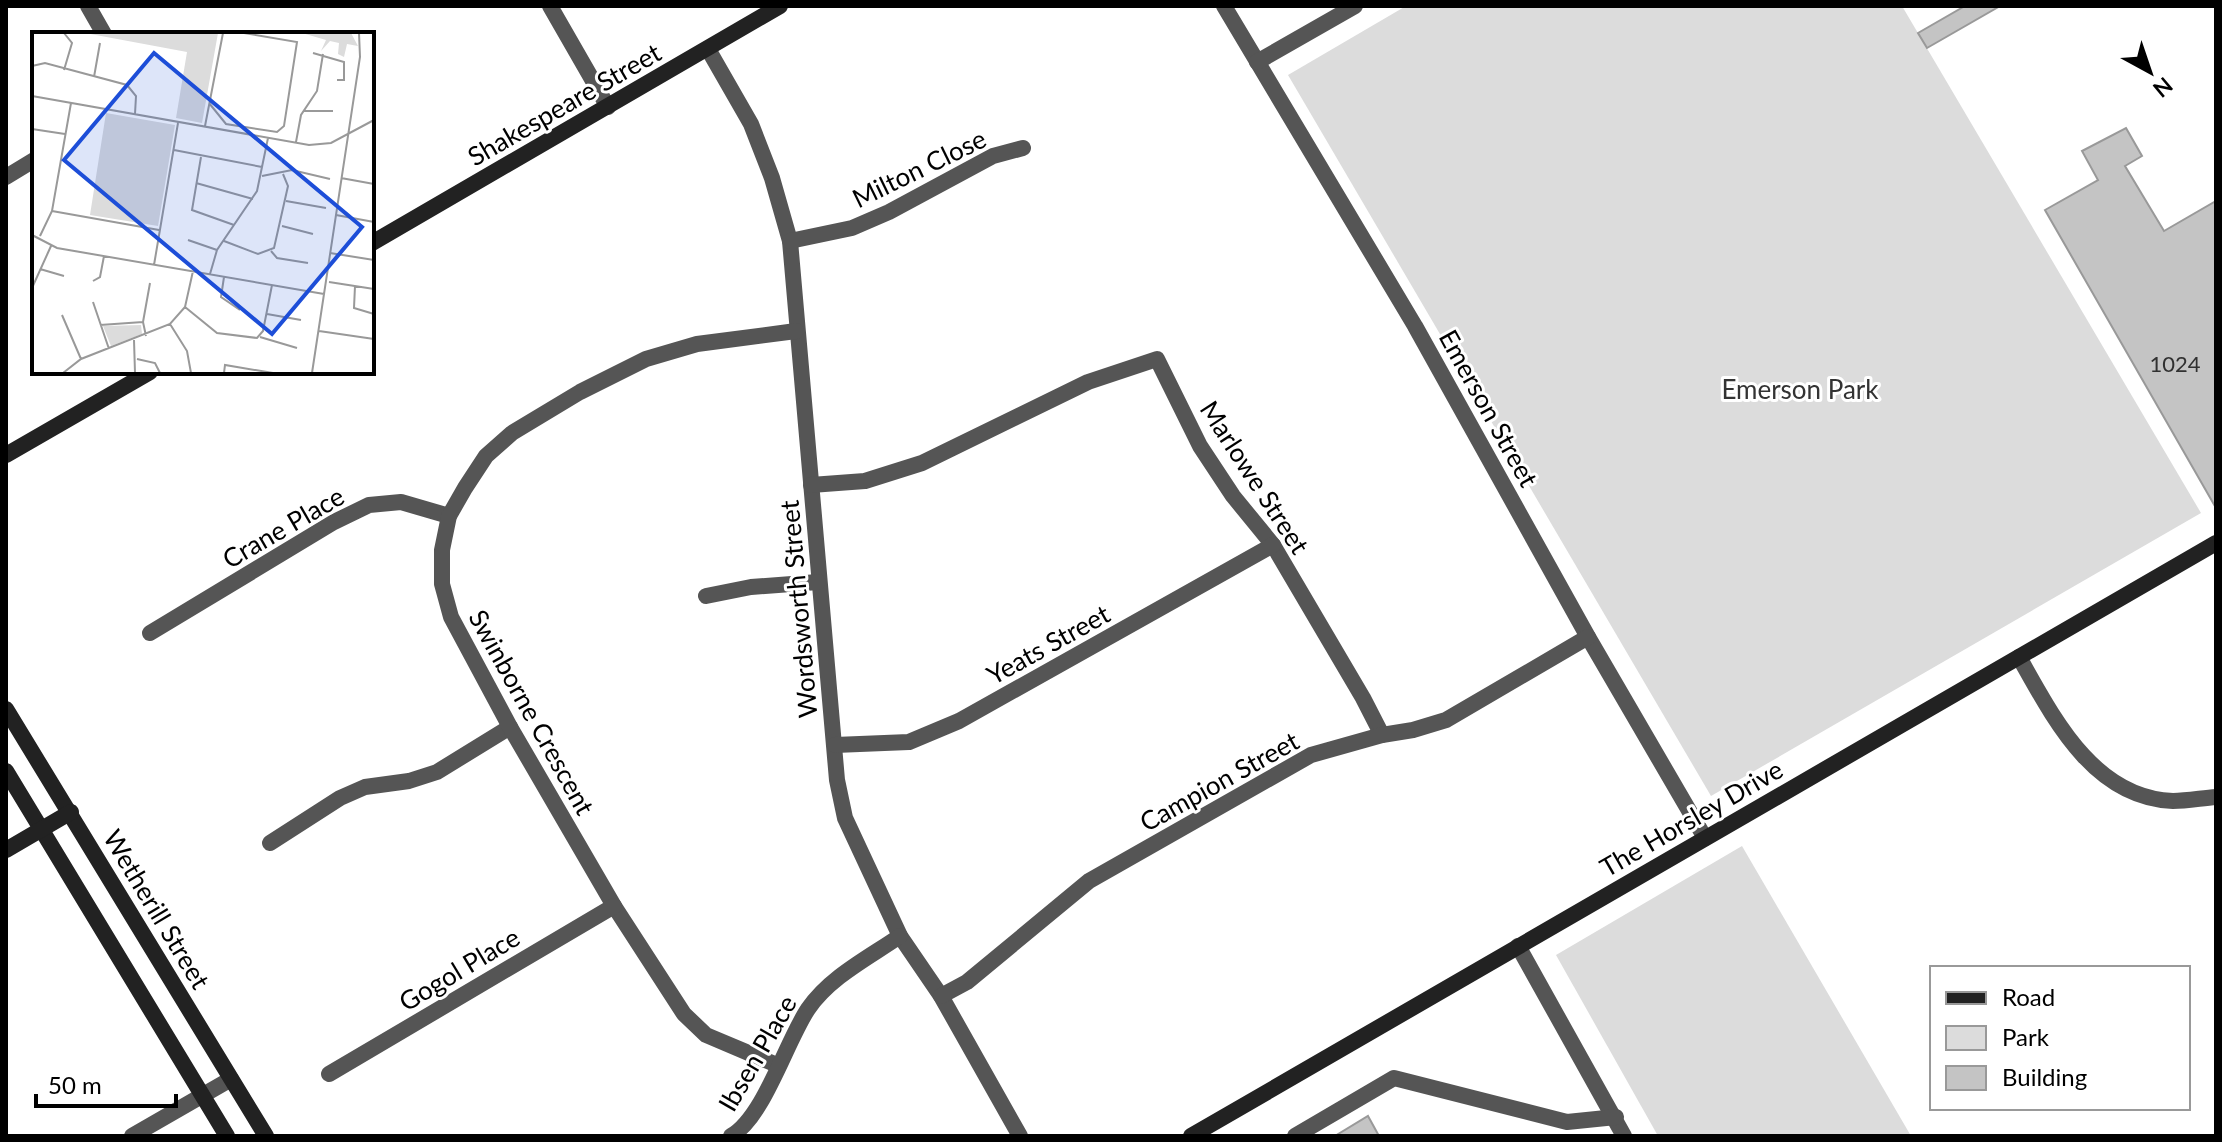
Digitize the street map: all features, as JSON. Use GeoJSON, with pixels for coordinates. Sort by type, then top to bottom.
{"type":"FeatureCollection","features":[{"type":"Feature","properties":{"kind":"main road","name":"Shakespeare Street"},"geometry":{"type":"LineString","coordinates":[[374,242],[780,6]]}},
{"type":"Feature","properties":{"kind":"main road"},"geometry":{"type":"LineString","coordinates":[[6,455],[147,374]]}},
{"type":"Feature","properties":{"kind":"main road","name":"The Horsley Drive"},"geometry":{"type":"LineString","coordinates":[[1191,1136],[2216,543]]}},
{"type":"Feature","properties":{"kind":"main road","name":"Wetherill Street"},"geometry":{"type":"LineString","coordinates":[[6,709],[266,1136]]}},
{"type":"Feature","properties":{"kind":"main road"},"geometry":{"type":"LineString","coordinates":[[6,771],[227,1136]]}},
{"type":"Feature","properties":{"kind":"main road"},"geometry":{"type":"LineString","coordinates":[[6,850],[71,812]]}},
{"type":"Feature","properties":{"kind":"street"},"geometry":{"type":"LineString","coordinates":[[88,6],[103,32]]}},
{"type":"Feature","properties":{"kind":"street"},"geometry":{"type":"LineString","coordinates":[[550,6],[608,107]]}},
{"type":"Feature","properties":{"kind":"street","name":"Emerson Street"},"geometry":{"type":"LineString","coordinates":[[1224,6],[1415,326],[1588,637],[1705,838]]}},
{"type":"Feature","properties":{"kind":"street"},"geometry":{"type":"LineString","coordinates":[[1257,62],[1355,6]]}},
{"type":"Feature","properties":{"kind":"street","name":"Wordsworth Street"},"geometry":{"type":"LineString","coordinates":[[708,49],[751,124],[772,178],[790,241],[818,582],[837,780],[845,818],[900,936],[941,996],[1020,1136]]}},
{"type":"Feature","properties":{"kind":"street","name":"Milton Close"},"geometry":{"type":"LineString","coordinates":[[790,241],[852,228],[889,212],[993,156],[1023,148]]}},
{"type":"Feature","properties":{"kind":"street"},"geometry":{"type":"LineString","coordinates":[[6,177],[32,161]]}},
{"type":"Feature","properties":{"kind":"street","name":"Swinborne Crescent"},"geometry":{"type":"LineString","coordinates":[[777,1065],[706,1035],[684,1014],[614,906],[510,727],[451,617],[442,584],[442,550],[449,516],[486,456],[512,433],[580,392],[646,359],[697,344],[796,331]]}},
{"type":"Feature","properties":{"kind":"street","name":"Marlowe Street"},"geometry":{"type":"LineString","coordinates":[[811,485],[865,481],[922,463],[1088,382],[1157,359],[1200,446],[1233,496],[1273,545],[1382,735]]}},
{"type":"Feature","properties":{"kind":"street","name":"Crane Place"},"geometry":{"type":"LineString","coordinates":[[150,633],[334,522],[369,505],[401,502],[449,516]]}},
{"type":"Feature","properties":{"kind":"street","name":"Yeats Street"},"geometry":{"type":"LineString","coordinates":[[835,745],[909,742],[959,721],[1273,545]]}},
{"type":"Feature","properties":{"kind":"street"},"geometry":{"type":"LineString","coordinates":[[706,596],[751,587],[818,582]]}},
{"type":"Feature","properties":{"kind":"street","name":"Campion Street"},"geometry":{"type":"LineString","coordinates":[[941,996],[967,982],[1089,881],[1311,755],[1446,720],[1588,637]]}},
{"type":"Feature","properties":{"kind":"street"},"geometry":{"type":"LineString","coordinates":[[2019,657],[2063,733],[2104,774],[2138,794],[2172,801],[2216,797]]}},
{"type":"Feature","properties":{"kind":"street"},"geometry":{"type":"LineString","coordinates":[[270,843],[340,798],[365,787],[409,781],[437,772],[510,727]]}},
{"type":"Feature","properties":{"kind":"street","name":"Gogol Place"},"geometry":{"type":"LineString","coordinates":[[329,1074],[614,906]]}},
{"type":"Feature","properties":{"kind":"street","name":"Ibsen Place"},"geometry":{"type":"LineString","coordinates":[[731,1136],[758,1107],[807,1010],[827,986],[900,936]]}},
{"type":"Feature","properties":{"kind":"street"},"geometry":{"type":"LineString","coordinates":[[1518,946],[1624,1136]]}},
{"type":"Feature","properties":{"kind":"street"},"geometry":{"type":"LineString","coordinates":[[1295,1136],[1394,1078],[1567,1122],[1616,1117]]}},
{"type":"Feature","properties":{"kind":"street"},"geometry":{"type":"LineString","coordinates":[[132,1136],[231,1079]]}},
{"type":"Feature","properties":{"kind":"green space","name":"Emerson Park"},"geometry":{"type":"Polygon","coordinates":[[[1406,6],[1902,6],[2201,513],[1711,796],[1288,75],[1406,6]]]}},
{"type":"Feature","properties":{"kind":"green space"},"geometry":{"type":"Polygon","coordinates":[[[1742,846],[1911,1136],[1658,1136],[1556,955],[1742,846]]]}},
{"type":"Feature","properties":{"kind":"building"},"geometry":{"type":"Polygon","coordinates":[[[1965,6],[2000,6],[1927,48],[1918,33],[1965,6]]]}},
{"type":"Feature","properties":{"kind":"building"},"geometry":{"type":"Polygon","coordinates":[[[2126,128],[2142,156],[2125,166],[2164,231],[2216,201],[2216,508],[2045,210],[2098,180],[2082,151],[2126,128]]]}},
{"type":"Feature","properties":{"kind":"building"},"geometry":{"type":"Polygon","coordinates":[[[1368,1116],[1379,1136],[1335,1136],[1368,1116]]]}}]}
